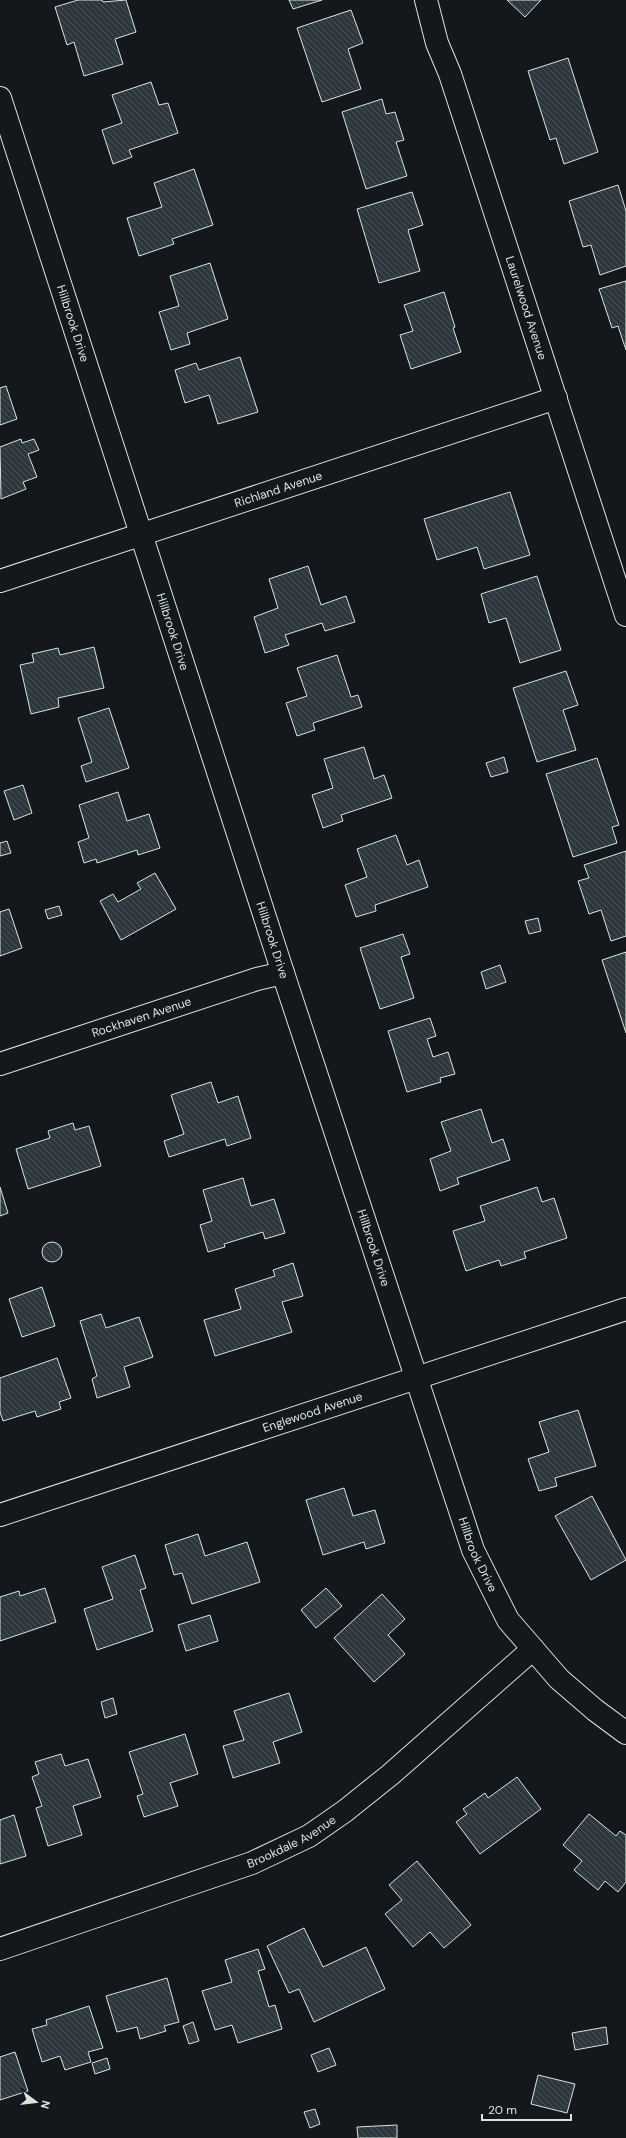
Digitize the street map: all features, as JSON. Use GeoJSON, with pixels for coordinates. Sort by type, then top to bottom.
{"type":"FeatureCollection","features":[{"type":"Feature","properties":{"kind":"street","name":"Laurelwood Avenue"},"geometry":{"type":"LineString","coordinates":[[426,0],[437,42],[450,74],[626,615]]}},
{"type":"Feature","properties":{"kind":"street","name":"Hillbrook Drive"},"geometry":{"type":"LineString","coordinates":[[0,98],[415,1379],[473,1550],[508,1620],[559,1679],[595,1710],[626,1733]]}},
{"type":"Feature","properties":{"kind":"street","name":"Richland Avenue"},"geometry":{"type":"LineString","coordinates":[[0,582],[556,398]]}},
{"type":"Feature","properties":{"kind":"street","name":"Rockhaven Avenue"},"geometry":{"type":"LineString","coordinates":[[0,1064],[257,979],[283,973]]}},
{"type":"Feature","properties":{"kind":"street","name":"Englewood Avenue"},"geometry":{"type":"LineString","coordinates":[[0,1515],[626,1309]]}},
{"type":"Feature","properties":{"kind":"street","name":"Brookdale Avenue"},"geometry":{"type":"LineString","coordinates":[[0,1949],[252,1864],[309,1836],[345,1811],[390,1775],[534,1649]]}},
{"type":"Feature","properties":{"kind":"building"},"geometry":{"type":"Polygon","coordinates":[[[78,0],[102,0],[103,2],[126,0],[136,32],[115,39],[123,64],[84,76],[74,42],[67,45],[55,7],[78,0]]]}},
{"type":"Feature","properties":{"kind":"building"},"geometry":{"type":"Polygon","coordinates":[[[289,0],[322,0],[293,9],[289,0]]]}},
{"type":"Feature","properties":{"kind":"building"},"geometry":{"type":"Polygon","coordinates":[[[507,0],[541,0],[525,17],[507,0]]]}},
{"type":"Feature","properties":{"kind":"building"},"geometry":{"type":"Polygon","coordinates":[[[351,10],[363,43],[348,49],[361,89],[322,102],[297,28],[351,10]]]}},
{"type":"Feature","properties":{"kind":"building"},"geometry":{"type":"Polygon","coordinates":[[[568,58],[598,152],[564,164],[556,138],[550,140],[528,71],[568,58]]]}},
{"type":"Feature","properties":{"kind":"building"},"geometry":{"type":"Polygon","coordinates":[[[151,82],[159,105],[168,103],[178,133],[129,150],[132,157],[113,164],[102,130],[122,123],[112,95],[151,82]]]}},
{"type":"Feature","properties":{"kind":"building"},"geometry":{"type":"Polygon","coordinates":[[[382,99],[386,114],[395,112],[404,140],[396,142],[407,176],[366,189],[342,112],[382,99]]]}},
{"type":"Feature","properties":{"kind":"building"},"geometry":{"type":"Polygon","coordinates":[[[194,169],[213,225],[172,239],[174,244],[139,256],[127,218],[162,207],[154,183],[194,169]]]}},
{"type":"Feature","properties":{"kind":"building"},"geometry":{"type":"Polygon","coordinates":[[[618,185],[626,211],[626,266],[600,275],[591,245],[583,247],[569,201],[618,185]]]}},
{"type":"Feature","properties":{"kind":"building"},"geometry":{"type":"Polygon","coordinates":[[[412,192],[423,225],[408,230],[420,271],[379,283],[357,209],[412,192]]]}},
{"type":"Feature","properties":{"kind":"building"},"geometry":{"type":"Polygon","coordinates":[[[210,263],[228,319],[187,333],[190,344],[171,350],[159,312],[179,306],[170,276],[210,263]]]}},
{"type":"Feature","properties":{"kind":"building"},"geometry":{"type":"Polygon","coordinates":[[[626,281],[626,350],[618,326],[612,328],[599,289],[626,281]]]}},
{"type":"Feature","properties":{"kind":"building"},"geometry":{"type":"Polygon","coordinates":[[[444,292],[461,352],[411,369],[400,335],[413,331],[404,305],[444,292]]]}},
{"type":"Feature","properties":{"kind":"building"},"geometry":{"type":"Polygon","coordinates":[[[240,357],[258,412],[218,424],[209,395],[185,403],[175,370],[196,363],[199,370],[240,357]]]}},
{"type":"Feature","properties":{"kind":"building"},"geometry":{"type":"Polygon","coordinates":[[[6,386],[17,419],[0,425],[0,388],[6,386]]]}},
{"type":"Feature","properties":{"kind":"building"},"geometry":{"type":"Polygon","coordinates":[[[21,439],[22,443],[34,439],[39,450],[28,454],[37,477],[23,482],[26,489],[1,499],[0,447],[21,439]]]}},
{"type":"Feature","properties":{"kind":"building"},"geometry":{"type":"Polygon","coordinates":[[[510,492],[530,555],[484,569],[477,547],[437,560],[424,519],[510,492]]]}},
{"type":"Feature","properties":{"kind":"building"},"geometry":{"type":"Polygon","coordinates":[[[308,566],[321,605],[346,596],[355,622],[325,631],[322,623],[285,635],[289,645],[265,653],[254,617],[278,608],[269,579],[308,566]]]}},
{"type":"Feature","properties":{"kind":"building"},"geometry":{"type":"Polygon","coordinates":[[[537,576],[561,650],[520,663],[506,618],[489,623],[481,594],[537,576]]]}},
{"type":"Feature","properties":{"kind":"building"},"geometry":{"type":"Polygon","coordinates":[[[94,647],[104,688],[58,698],[59,707],[31,714],[20,665],[34,662],[32,654],[58,648],[60,655],[94,647]]]}},
{"type":"Feature","properties":{"kind":"building"},"geometry":{"type":"Polygon","coordinates":[[[337,655],[351,697],[358,695],[362,707],[313,723],[315,730],[297,736],[286,703],[307,696],[297,668],[337,655]]]}},
{"type":"Feature","properties":{"kind":"building"},"geometry":{"type":"Polygon","coordinates":[[[566,671],[578,705],[563,710],[576,750],[537,762],[513,688],[566,671]]]}},
{"type":"Feature","properties":{"kind":"building"},"geometry":{"type":"Polygon","coordinates":[[[109,708],[129,768],[86,782],[81,766],[92,762],[78,718],[109,708]]]}},
{"type":"Feature","properties":{"kind":"building"},"geometry":{"type":"Polygon","coordinates":[[[364,747],[374,779],[384,775],[392,798],[341,815],[343,821],[323,828],[312,795],[333,788],[324,759],[364,747]]]}},
{"type":"Feature","properties":{"kind":"building"},"geometry":{"type":"Polygon","coordinates":[[[504,757],[508,772],[491,777],[486,763],[504,757]]]}},
{"type":"Feature","properties":{"kind":"building"},"geometry":{"type":"Polygon","coordinates":[[[597,758],[619,825],[612,827],[617,843],[573,857],[546,774],[597,758]]]}},
{"type":"Feature","properties":{"kind":"building"},"geometry":{"type":"Polygon","coordinates":[[[23,785],[32,813],[14,820],[4,791],[23,785]]]}},
{"type":"Feature","properties":{"kind":"building"},"geometry":{"type":"Polygon","coordinates":[[[118,792],[127,821],[149,814],[160,848],[138,855],[137,850],[97,863],[96,859],[84,863],[78,842],[89,838],[79,805],[118,792]]]}},
{"type":"Feature","properties":{"kind":"building"},"geometry":{"type":"Polygon","coordinates":[[[396,835],[407,865],[419,860],[428,887],[375,905],[376,911],[356,917],[345,885],[367,877],[357,849],[396,835]]]}},
{"type":"Feature","properties":{"kind":"building"},"geometry":{"type":"Polygon","coordinates":[[[7,841],[11,853],[0,856],[0,843],[7,841]]]}},
{"type":"Feature","properties":{"kind":"building"},"geometry":{"type":"Polygon","coordinates":[[[626,851],[626,936],[611,941],[601,910],[589,914],[578,881],[589,878],[584,865],[626,851]]]}},
{"type":"Feature","properties":{"kind":"building"},"geometry":{"type":"Polygon","coordinates":[[[155,873],[176,909],[121,940],[100,901],[113,894],[118,902],[141,889],[137,883],[155,873]]]}},
{"type":"Feature","properties":{"kind":"building"},"geometry":{"type":"Polygon","coordinates":[[[59,906],[62,915],[48,919],[45,910],[59,906]]]}},
{"type":"Feature","properties":{"kind":"building"},"geometry":{"type":"Polygon","coordinates":[[[9,909],[22,948],[0,956],[0,912],[9,909]]]}},
{"type":"Feature","properties":{"kind":"building"},"geometry":{"type":"Polygon","coordinates":[[[538,918],[541,931],[529,934],[525,921],[538,918]]]}},
{"type":"Feature","properties":{"kind":"building"},"geometry":{"type":"Polygon","coordinates":[[[403,934],[410,954],[401,957],[414,998],[380,1009],[360,948],[403,934]]]}},
{"type":"Feature","properties":{"kind":"building"},"geometry":{"type":"Polygon","coordinates":[[[626,952],[626,1033],[602,960],[626,952]]]}},
{"type":"Feature","properties":{"kind":"building"},"geometry":{"type":"Polygon","coordinates":[[[500,965],[506,982],[486,989],[481,972],[500,965]]]}},
{"type":"Feature","properties":{"kind":"building"},"geometry":{"type":"Polygon","coordinates":[[[430,1018],[436,1036],[427,1039],[433,1057],[448,1052],[455,1074],[440,1078],[441,1082],[407,1092],[388,1031],[430,1018]]]}},
{"type":"Feature","properties":{"kind":"building"},"geometry":{"type":"Polygon","coordinates":[[[211,1082],[218,1103],[238,1096],[251,1138],[227,1146],[225,1139],[169,1157],[164,1141],[184,1134],[171,1095],[211,1082]]]}},
{"type":"Feature","properties":{"kind":"building"},"geometry":{"type":"Polygon","coordinates":[[[481,1109],[492,1143],[503,1139],[510,1160],[457,1178],[459,1184],[440,1191],[430,1159],[451,1151],[441,1122],[481,1109]]]}},
{"type":"Feature","properties":{"kind":"building"},"geometry":{"type":"Polygon","coordinates":[[[73,1123],[75,1130],[89,1126],[101,1166],[28,1189],[16,1149],[50,1138],[48,1131],[73,1123]]]}},
{"type":"Feature","properties":{"kind":"building"},"geometry":{"type":"Polygon","coordinates":[[[243,1178],[251,1206],[274,1199],[285,1233],[265,1239],[263,1232],[224,1244],[225,1247],[208,1252],[200,1225],[212,1221],[203,1190],[243,1178]]]}},
{"type":"Feature","properties":{"kind":"building"},"geometry":{"type":"Polygon","coordinates":[[[0,1187],[8,1213],[0,1216],[0,1187]]]}},
{"type":"Feature","properties":{"kind":"building"},"geometry":{"type":"Polygon","coordinates":[[[537,1187],[542,1202],[554,1198],[567,1238],[524,1252],[526,1258],[501,1266],[499,1260],[466,1271],[453,1231],[485,1221],[480,1206],[537,1187]]]}},
{"type":"Feature","properties":{"kind":"building"},"geometry":{"type":"Polygon","coordinates":[[[52,1242],[59,1245],[62,1252],[59,1259],[52,1262],[45,1259],[42,1252],[45,1245],[52,1242]]]}},
{"type":"Feature","properties":{"kind":"building"},"geometry":{"type":"Polygon","coordinates":[[[293,1263],[303,1296],[282,1302],[292,1332],[215,1356],[204,1320],[241,1309],[235,1289],[275,1276],[273,1270],[293,1263]]]}},
{"type":"Feature","properties":{"kind":"building"},"geometry":{"type":"Polygon","coordinates":[[[42,1287],[55,1326],[22,1337],[9,1299],[42,1287]]]}},
{"type":"Feature","properties":{"kind":"building"},"geometry":{"type":"Polygon","coordinates":[[[101,1314],[106,1328],[139,1317],[153,1357],[124,1367],[130,1387],[97,1398],[92,1379],[97,1376],[80,1321],[101,1314]]]}},
{"type":"Feature","properties":{"kind":"building"},"geometry":{"type":"Polygon","coordinates":[[[57,1358],[71,1398],[59,1402],[61,1409],[37,1417],[35,1411],[3,1421],[0,1412],[0,1378],[57,1358]]]}},
{"type":"Feature","properties":{"kind":"building"},"geometry":{"type":"Polygon","coordinates":[[[578,1410],[596,1466],[555,1478],[557,1486],[539,1491],[528,1459],[549,1452],[539,1422],[578,1410]]]}},
{"type":"Feature","properties":{"kind":"building"},"geometry":{"type":"Polygon","coordinates":[[[344,1488],[353,1516],[375,1510],[385,1543],[366,1549],[364,1542],[323,1555],[306,1500],[344,1488]]]}},
{"type":"Feature","properties":{"kind":"building"},"geometry":{"type":"Polygon","coordinates":[[[592,1496],[626,1560],[591,1580],[555,1516],[592,1496]]]}},
{"type":"Feature","properties":{"kind":"building"},"geometry":{"type":"Polygon","coordinates":[[[198,1534],[205,1556],[247,1542],[260,1582],[192,1604],[182,1573],[174,1575],[165,1545],[198,1534]]]}},
{"type":"Feature","properties":{"kind":"building"},"geometry":{"type":"Polygon","coordinates":[[[135,1555],[146,1588],[140,1590],[153,1631],[97,1650],[84,1609],[113,1599],[102,1567],[135,1555]]]}},
{"type":"Feature","properties":{"kind":"building"},"geometry":{"type":"Polygon","coordinates":[[[45,1588],[56,1622],[0,1641],[0,1597],[19,1591],[20,1596],[45,1588]]]}},
{"type":"Feature","properties":{"kind":"building"},"geometry":{"type":"Polygon","coordinates":[[[326,1588],[342,1606],[316,1628],[301,1610],[326,1588]]]}},
{"type":"Feature","properties":{"kind":"building"},"geometry":{"type":"Polygon","coordinates":[[[382,1594],[405,1619],[388,1635],[405,1654],[374,1682],[334,1638],[382,1594]]]}},
{"type":"Feature","properties":{"kind":"building"},"geometry":{"type":"Polygon","coordinates":[[[210,1615],[218,1641],[186,1651],[178,1625],[210,1615]]]}},
{"type":"Feature","properties":{"kind":"building"},"geometry":{"type":"Polygon","coordinates":[[[289,1693],[302,1732],[273,1742],[280,1763],[233,1778],[223,1746],[244,1740],[234,1711],[289,1693]]]}},
{"type":"Feature","properties":{"kind":"building"},"geometry":{"type":"Polygon","coordinates":[[[113,1698],[117,1714],[105,1718],[101,1702],[113,1698]]]}},
{"type":"Feature","properties":{"kind":"building"},"geometry":{"type":"Polygon","coordinates":[[[185,1734],[198,1774],[170,1783],[178,1806],[144,1817],[137,1796],[143,1794],[129,1752],[185,1734]]]}},
{"type":"Feature","properties":{"kind":"building"},"geometry":{"type":"Polygon","coordinates":[[[61,1754],[65,1766],[88,1759],[101,1797],[73,1806],[82,1835],[48,1846],[36,1808],[42,1806],[32,1777],[39,1774],[35,1762],[61,1754]]]}},
{"type":"Feature","properties":{"kind":"building"},"geometry":{"type":"Polygon","coordinates":[[[517,1777],[541,1809],[480,1854],[456,1822],[467,1814],[463,1809],[485,1793],[488,1798],[517,1777]]]}},
{"type":"Feature","properties":{"kind":"building"},"geometry":{"type":"Polygon","coordinates":[[[589,1814],[616,1836],[620,1831],[626,1835],[626,1882],[618,1892],[605,1881],[598,1890],[574,1870],[582,1861],[563,1845],[589,1814]]]}},
{"type":"Feature","properties":{"kind":"building"},"geometry":{"type":"Polygon","coordinates":[[[14,1815],[26,1856],[0,1864],[0,1820],[14,1815]]]}},
{"type":"Feature","properties":{"kind":"building"},"geometry":{"type":"Polygon","coordinates":[[[417,1861],[471,1925],[444,1948],[430,1932],[413,1947],[385,1914],[402,1900],[389,1885],[417,1861]]]}},
{"type":"Feature","properties":{"kind":"building"},"geometry":{"type":"Polygon","coordinates":[[[304,1928],[323,1967],[366,1947],[385,1989],[314,2022],[299,1989],[289,1993],[267,1946],[304,1928]]]}},
{"type":"Feature","properties":{"kind":"building"},"geometry":{"type":"Polygon","coordinates":[[[258,1949],[265,1969],[258,1971],[269,2007],[275,2005],[282,2029],[238,2043],[232,2025],[215,2030],[202,1991],[232,1982],[225,1960],[258,1949]]]}},
{"type":"Feature","properties":{"kind":"building"},"geometry":{"type":"Polygon","coordinates":[[[167,1978],[179,2022],[164,2026],[166,2031],[140,2039],[137,2027],[117,2032],[106,1996],[167,1978]]]}},
{"type":"Feature","properties":{"kind":"building"},"geometry":{"type":"Polygon","coordinates":[[[89,2006],[103,2048],[88,2052],[91,2062],[65,2070],[60,2056],[42,2062],[32,2029],[47,2025],[46,2020],[89,2006]]]}},
{"type":"Feature","properties":{"kind":"building"},"geometry":{"type":"Polygon","coordinates":[[[193,2022],[199,2041],[189,2044],[183,2026],[193,2022]]]}},
{"type":"Feature","properties":{"kind":"building"},"geometry":{"type":"Polygon","coordinates":[[[606,2027],[608,2044],[575,2050],[572,2033],[606,2027]]]}},
{"type":"Feature","properties":{"kind":"building"},"geometry":{"type":"Polygon","coordinates":[[[329,2048],[336,2065],[318,2072],[311,2055],[329,2048]]]}},
{"type":"Feature","properties":{"kind":"building"},"geometry":{"type":"Polygon","coordinates":[[[15,2052],[28,2091],[0,2100],[0,2057],[15,2052]]]}},
{"type":"Feature","properties":{"kind":"building"},"geometry":{"type":"Polygon","coordinates":[[[107,2058],[110,2069],[95,2074],[92,2063],[107,2058]]]}},
{"type":"Feature","properties":{"kind":"building"},"geometry":{"type":"Polygon","coordinates":[[[538,2075],[575,2084],[567,2113],[531,2104],[538,2075]]]}},
{"type":"Feature","properties":{"kind":"building"},"geometry":{"type":"Polygon","coordinates":[[[315,2109],[320,2124],[310,2128],[304,2112],[315,2109]]]}},
{"type":"Feature","properties":{"kind":"building"},"geometry":{"type":"Polygon","coordinates":[[[397,2125],[397,2138],[358,2138],[357,2127],[397,2125]]]}}]}
